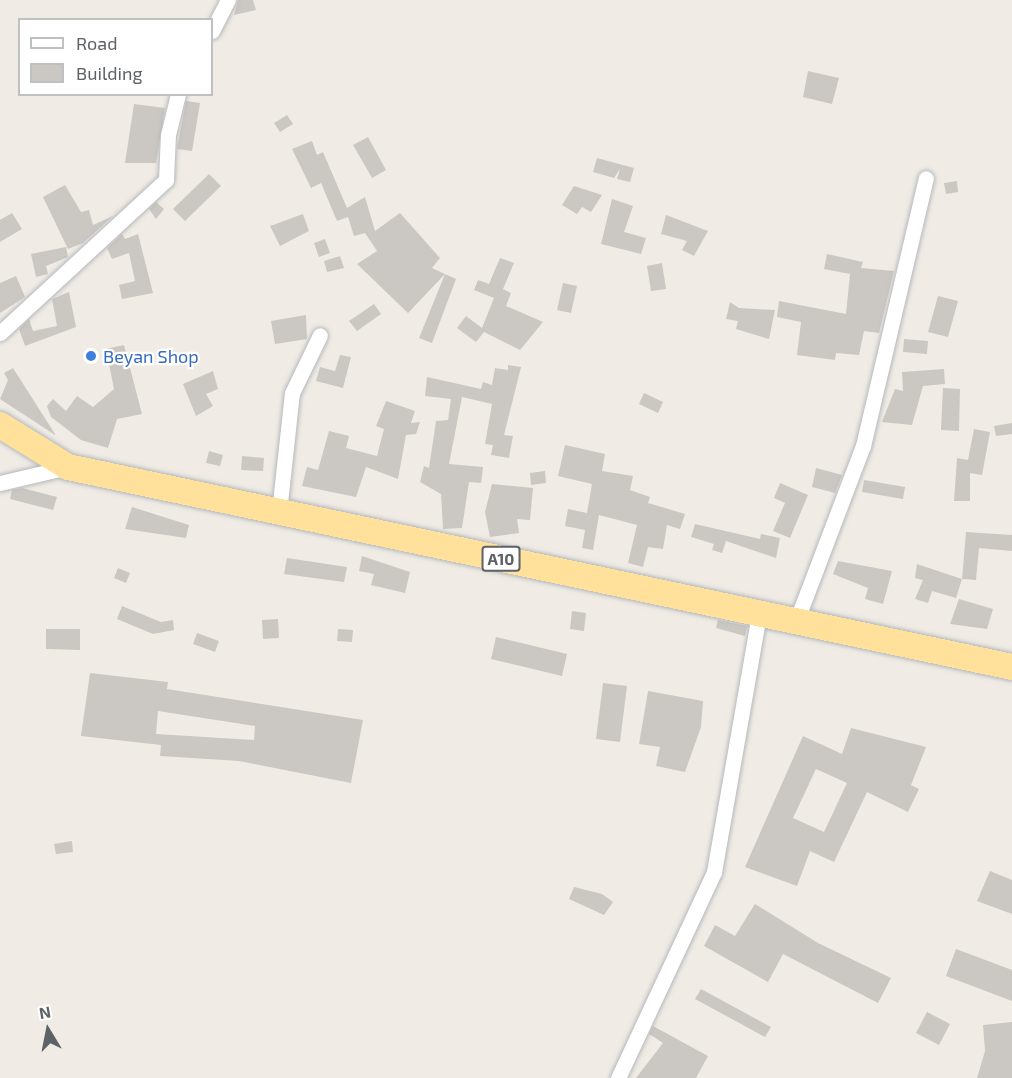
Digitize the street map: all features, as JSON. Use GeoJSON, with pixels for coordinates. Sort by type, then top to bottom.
{"type":"FeatureCollection","features":[{"type":"Feature","properties":{"kind":"highway","name":"A10"},"geometry":{"type":"LineString","coordinates":[[0,425],[68,467],[1012,668]]}},
{"type":"Feature","properties":{"kind":"street"},"geometry":{"type":"LineString","coordinates":[[213,29],[228,0]]}},
{"type":"Feature","properties":{"kind":"street"},"geometry":{"type":"LineString","coordinates":[[0,333],[166,180],[168,135],[178,96]]}},
{"type":"Feature","properties":{"kind":"street"},"geometry":{"type":"LineString","coordinates":[[796,621],[863,446],[926,178]]}},
{"type":"Feature","properties":{"kind":"street"},"geometry":{"type":"LineString","coordinates":[[279,512],[292,393],[320,335]]}},
{"type":"Feature","properties":{"kind":"street"},"geometry":{"type":"LineString","coordinates":[[0,483],[68,467]]}},
{"type":"Feature","properties":{"kind":"street"},"geometry":{"type":"LineString","coordinates":[[618,1078],[714,872],[759,614]]}},
{"type":"Feature","properties":{"kind":"building"},"geometry":{"type":"Polygon","coordinates":[[[238,0],[253,0],[256,10],[234,15],[238,0]]]}},
{"type":"Feature","properties":{"kind":"building"},"geometry":{"type":"Polygon","coordinates":[[[808,71],[839,78],[832,104],[803,97],[808,71]]]}},
{"type":"Feature","properties":{"kind":"building"},"geometry":{"type":"Polygon","coordinates":[[[186,101],[200,103],[192,151],[177,149],[186,101]]]}},
{"type":"Feature","properties":{"kind":"building"},"geometry":{"type":"Polygon","coordinates":[[[134,104],[165,108],[156,163],[125,163],[134,104]]]}},
{"type":"Feature","properties":{"kind":"building"},"geometry":{"type":"Polygon","coordinates":[[[287,115],[293,124],[280,132],[274,123],[287,115]]]}},
{"type":"Feature","properties":{"kind":"building"},"geometry":{"type":"Polygon","coordinates":[[[368,137],[386,170],[372,178],[353,145],[368,137]]]}},
{"type":"Feature","properties":{"kind":"building"},"geometry":{"type":"Polygon","coordinates":[[[312,141],[317,155],[323,152],[347,208],[365,197],[375,231],[400,213],[440,258],[432,268],[445,274],[408,313],[357,264],[377,251],[365,233],[354,236],[348,217],[337,221],[321,183],[311,188],[292,149],[312,141]]]}},
{"type":"Feature","properties":{"kind":"building"},"geometry":{"type":"Polygon","coordinates":[[[597,158],[634,168],[630,182],[617,179],[620,169],[614,178],[593,172],[597,158]]]}},
{"type":"Feature","properties":{"kind":"building"},"geometry":{"type":"Polygon","coordinates":[[[209,174],[221,186],[185,221],[173,209],[209,174]]]}},
{"type":"Feature","properties":{"kind":"building"},"geometry":{"type":"Polygon","coordinates":[[[957,181],[958,192],[946,194],[944,183],[957,181]]]}},
{"type":"Feature","properties":{"kind":"building"},"geometry":{"type":"Polygon","coordinates":[[[65,185],[81,212],[89,210],[93,225],[113,216],[83,243],[68,249],[43,197],[65,185]]]}},
{"type":"Feature","properties":{"kind":"building"},"geometry":{"type":"Polygon","coordinates":[[[574,186],[602,195],[591,212],[582,207],[577,214],[562,205],[574,186]]]}},
{"type":"Feature","properties":{"kind":"building"},"geometry":{"type":"Polygon","coordinates":[[[612,199],[633,206],[624,232],[646,238],[641,254],[601,244],[612,199]]]}},
{"type":"Feature","properties":{"kind":"building"},"geometry":{"type":"Polygon","coordinates":[[[156,202],[164,209],[156,219],[149,209],[156,202]]]}},
{"type":"Feature","properties":{"kind":"building"},"geometry":{"type":"Polygon","coordinates":[[[12,213],[22,229],[0,242],[0,220],[12,213]]]}},
{"type":"Feature","properties":{"kind":"building"},"geometry":{"type":"Polygon","coordinates":[[[303,214],[309,231],[280,246],[270,226],[303,214]]]}},
{"type":"Feature","properties":{"kind":"building"},"geometry":{"type":"Polygon","coordinates":[[[666,215],[708,231],[694,256],[682,250],[687,241],[661,234],[666,215]]]}},
{"type":"Feature","properties":{"kind":"building"},"geometry":{"type":"Polygon","coordinates":[[[122,234],[125,239],[138,234],[153,293],[122,299],[119,285],[135,281],[129,253],[112,259],[107,248],[122,234]]]}},
{"type":"Feature","properties":{"kind":"building"},"geometry":{"type":"Polygon","coordinates":[[[325,239],[330,253],[319,257],[314,243],[325,239]]]}},
{"type":"Feature","properties":{"kind":"building"},"geometry":{"type":"Polygon","coordinates":[[[66,247],[68,257],[46,266],[48,274],[36,277],[31,254],[66,247]]]}},
{"type":"Feature","properties":{"kind":"building"},"geometry":{"type":"Polygon","coordinates":[[[827,254],[863,262],[861,268],[894,271],[879,333],[864,331],[859,355],[836,353],[835,360],[797,355],[801,322],[777,317],[779,301],[846,314],[850,274],[824,269],[827,254]]]}},
{"type":"Feature","properties":{"kind":"building"},"geometry":{"type":"Polygon","coordinates":[[[340,256],[344,268],[327,272],[324,261],[340,256]]]}},
{"type":"Feature","properties":{"kind":"building"},"geometry":{"type":"Polygon","coordinates":[[[500,258],[514,263],[503,289],[511,293],[506,306],[543,322],[520,350],[484,332],[476,342],[457,328],[466,316],[482,328],[494,298],[474,290],[478,280],[489,284],[500,258]]]}},
{"type":"Feature","properties":{"kind":"building"},"geometry":{"type":"Polygon","coordinates":[[[662,263],[666,289],[651,291],[647,266],[662,263]]]}},
{"type":"Feature","properties":{"kind":"building"},"geometry":{"type":"Polygon","coordinates":[[[445,274],[456,279],[432,343],[419,338],[445,274]]]}},
{"type":"Feature","properties":{"kind":"building"},"geometry":{"type":"Polygon","coordinates":[[[16,276],[25,297],[0,313],[0,283],[16,276]]]}},
{"type":"Feature","properties":{"kind":"building"},"geometry":{"type":"Polygon","coordinates":[[[563,283],[577,286],[571,313],[557,310],[563,283]]]}},
{"type":"Feature","properties":{"kind":"building"},"geometry":{"type":"Polygon","coordinates":[[[69,292],[76,327],[25,346],[19,329],[29,319],[33,331],[57,326],[52,299],[69,292]]]}},
{"type":"Feature","properties":{"kind":"building"},"geometry":{"type":"Polygon","coordinates":[[[938,296],[958,301],[948,337],[928,332],[938,296]]]}},
{"type":"Feature","properties":{"kind":"building"},"geometry":{"type":"Polygon","coordinates":[[[730,302],[739,308],[775,310],[769,339],[736,329],[738,321],[726,319],[730,302]]]}},
{"type":"Feature","properties":{"kind":"building"},"geometry":{"type":"Polygon","coordinates":[[[374,304],[381,314],[357,331],[349,321],[374,304]]]}},
{"type":"Feature","properties":{"kind":"building"},"geometry":{"type":"Polygon","coordinates":[[[306,315],[307,339],[275,344],[271,321],[306,315]]]}},
{"type":"Feature","properties":{"kind":"building"},"geometry":{"type":"Polygon","coordinates":[[[904,339],[928,341],[927,354],[903,352],[904,339]]]}},
{"type":"Feature","properties":{"kind":"building"},"geometry":{"type":"Polygon","coordinates":[[[124,345],[142,414],[117,419],[108,448],[81,440],[51,417],[47,406],[53,399],[66,411],[77,396],[93,407],[114,389],[106,349],[124,345]]]}},
{"type":"Feature","properties":{"kind":"building"},"geometry":{"type":"Polygon","coordinates":[[[340,355],[351,357],[343,388],[316,381],[320,367],[335,371],[340,355]]]}},
{"type":"Feature","properties":{"kind":"building"},"geometry":{"type":"Polygon","coordinates":[[[508,365],[521,367],[504,435],[513,436],[509,458],[491,455],[493,445],[485,444],[492,404],[462,397],[449,464],[483,467],[481,483],[469,482],[462,528],[443,529],[441,494],[420,482],[424,466],[429,468],[436,421],[448,420],[451,399],[425,396],[427,377],[481,389],[483,382],[492,385],[495,368],[508,370],[508,365]]]}},
{"type":"Feature","properties":{"kind":"building"},"geometry":{"type":"Polygon","coordinates":[[[13,368],[55,435],[0,399],[8,380],[4,373],[13,368]]]}},
{"type":"Feature","properties":{"kind":"building"},"geometry":{"type":"Polygon","coordinates":[[[944,369],[945,384],[923,386],[912,425],[882,422],[895,389],[903,391],[902,372],[944,369]]]}},
{"type":"Feature","properties":{"kind":"building"},"geometry":{"type":"Polygon","coordinates":[[[213,371],[218,389],[206,394],[213,406],[196,416],[183,384],[213,371]]]}},
{"type":"Feature","properties":{"kind":"building"},"geometry":{"type":"Polygon","coordinates":[[[943,388],[960,389],[959,431],[941,430],[943,388]]]}},
{"type":"Feature","properties":{"kind":"building"},"geometry":{"type":"Polygon","coordinates":[[[644,393],[663,402],[658,413],[639,404],[644,393]]]}},
{"type":"Feature","properties":{"kind":"building"},"geometry":{"type":"Polygon","coordinates":[[[386,401],[415,411],[411,423],[420,422],[416,434],[406,435],[398,479],[366,467],[356,497],[302,486],[307,467],[318,470],[329,431],[349,436],[346,448],[377,456],[384,429],[376,426],[386,401]]]}},
{"type":"Feature","properties":{"kind":"building"},"geometry":{"type":"Polygon","coordinates":[[[1012,423],[1012,434],[996,436],[994,426],[1012,423]]]}},
{"type":"Feature","properties":{"kind":"building"},"geometry":{"type":"Polygon","coordinates":[[[974,429],[990,432],[982,475],[970,473],[970,501],[954,501],[957,458],[968,460],[974,429]]]}},
{"type":"Feature","properties":{"kind":"building"},"geometry":{"type":"Polygon","coordinates":[[[565,445],[605,454],[602,471],[633,476],[630,490],[650,497],[648,503],[685,514],[680,529],[667,525],[663,549],[648,547],[643,567],[628,563],[637,525],[599,515],[593,550],[582,548],[585,530],[565,526],[568,509],[587,513],[592,484],[558,476],[565,445]]]}},
{"type":"Feature","properties":{"kind":"building"},"geometry":{"type":"Polygon","coordinates":[[[209,451],[223,455],[220,466],[206,463],[209,451]]]}},
{"type":"Feature","properties":{"kind":"building"},"geometry":{"type":"Polygon","coordinates":[[[242,456],[264,458],[263,471],[241,470],[242,456]]]}},
{"type":"Feature","properties":{"kind":"building"},"geometry":{"type":"Polygon","coordinates":[[[816,468],[842,475],[835,493],[812,487],[816,468]]]}},
{"type":"Feature","properties":{"kind":"building"},"geometry":{"type":"Polygon","coordinates":[[[545,471],[546,483],[531,485],[530,473],[545,471]]]}},
{"type":"Feature","properties":{"kind":"building"},"geometry":{"type":"Polygon","coordinates":[[[864,480],[905,487],[903,499],[862,492],[864,480]]]}},
{"type":"Feature","properties":{"kind":"building"},"geometry":{"type":"Polygon","coordinates":[[[780,483],[808,495],[790,538],[773,531],[785,503],[774,498],[780,483]]]}},
{"type":"Feature","properties":{"kind":"building"},"geometry":{"type":"Polygon","coordinates":[[[492,484],[533,488],[530,520],[517,519],[519,533],[490,537],[485,512],[492,484]]]}},
{"type":"Feature","properties":{"kind":"building"},"geometry":{"type":"Polygon","coordinates":[[[22,488],[57,497],[53,510],[10,499],[12,490],[22,488]]]}},
{"type":"Feature","properties":{"kind":"building"},"geometry":{"type":"Polygon","coordinates":[[[132,507],[189,525],[186,538],[125,529],[132,507]]]}},
{"type":"Feature","properties":{"kind":"building"},"geometry":{"type":"Polygon","coordinates":[[[695,524],[760,539],[761,534],[780,538],[776,558],[726,541],[722,553],[712,550],[714,544],[691,537],[695,524]]]}},
{"type":"Feature","properties":{"kind":"building"},"geometry":{"type":"Polygon","coordinates":[[[966,532],[1012,535],[1012,551],[979,548],[976,580],[962,579],[966,532]]]}},
{"type":"Feature","properties":{"kind":"building"},"geometry":{"type":"Polygon","coordinates":[[[362,556],[410,572],[405,593],[371,585],[374,574],[359,571],[362,556]]]}},
{"type":"Feature","properties":{"kind":"building"},"geometry":{"type":"Polygon","coordinates":[[[287,558],[347,567],[344,582],[284,574],[287,558]]]}},
{"type":"Feature","properties":{"kind":"building"},"geometry":{"type":"Polygon","coordinates":[[[838,561],[892,571],[883,604],[865,599],[868,588],[833,574],[838,561]]]}},
{"type":"Feature","properties":{"kind":"building"},"geometry":{"type":"Polygon","coordinates":[[[917,564],[962,579],[956,598],[932,591],[928,603],[915,599],[923,580],[915,578],[917,564]]]}},
{"type":"Feature","properties":{"kind":"building"},"geometry":{"type":"Polygon","coordinates":[[[118,568],[130,573],[126,583],[114,578],[118,568]]]}},
{"type":"Feature","properties":{"kind":"building"},"geometry":{"type":"Polygon","coordinates":[[[959,599],[993,609],[987,629],[950,624],[959,599]]]}},
{"type":"Feature","properties":{"kind":"building"},"geometry":{"type":"Polygon","coordinates":[[[122,606],[161,622],[173,620],[174,630],[153,634],[117,619],[122,606]]]}},
{"type":"Feature","properties":{"kind":"building"},"geometry":{"type":"Polygon","coordinates":[[[572,611],[586,613],[584,631],[570,629],[572,611]]]}},
{"type":"Feature","properties":{"kind":"building"},"geometry":{"type":"Polygon","coordinates":[[[278,619],[279,638],[263,639],[262,620],[278,619]]]}},
{"type":"Feature","properties":{"kind":"building"},"geometry":{"type":"Polygon","coordinates":[[[718,620],[747,626],[745,636],[716,628],[718,620]]]}},
{"type":"Feature","properties":{"kind":"building"},"geometry":{"type":"Polygon","coordinates":[[[46,629],[80,629],[80,650],[46,649],[46,629]]]}},
{"type":"Feature","properties":{"kind":"building"},"geometry":{"type":"Polygon","coordinates":[[[338,629],[353,630],[352,642],[337,641],[338,629]]]}},
{"type":"Feature","properties":{"kind":"building"},"geometry":{"type":"Polygon","coordinates":[[[197,633],[219,641],[215,652],[193,644],[197,633]]]}},
{"type":"Feature","properties":{"kind":"building"},"geometry":{"type":"Polygon","coordinates":[[[496,637],[567,654],[562,676],[491,659],[496,637]]]}},
{"type":"Feature","properties":{"kind":"building"},"geometry":{"type":"Polygon","coordinates":[[[90,673],[168,682],[167,689],[363,720],[351,783],[239,761],[160,756],[161,745],[81,736],[90,673]],[[158,711],[156,734],[254,740],[255,726],[158,711]]]}},
{"type":"Feature","properties":{"kind":"building"},"geometry":{"type":"Polygon","coordinates":[[[603,683],[627,686],[620,742],[596,739],[603,683]]]}},
{"type":"Feature","properties":{"kind":"building"},"geometry":{"type":"Polygon","coordinates":[[[648,691],[703,701],[701,727],[685,772],[656,766],[660,747],[639,744],[648,691]]]}},
{"type":"Feature","properties":{"kind":"building"},"geometry":{"type":"Polygon","coordinates":[[[851,728],[926,747],[911,785],[919,789],[908,812],[867,792],[834,862],[810,851],[797,886],[745,867],[803,736],[842,754],[851,728]],[[816,769],[793,818],[824,832],[847,783],[816,769]]]}},
{"type":"Feature","properties":{"kind":"building"},"geometry":{"type":"Polygon","coordinates":[[[72,841],[73,852],[56,854],[54,844],[72,841]]]}},
{"type":"Feature","properties":{"kind":"building"},"geometry":{"type":"Polygon","coordinates":[[[990,871],[1012,880],[1012,914],[977,901],[990,871]]]}},
{"type":"Feature","properties":{"kind":"building"},"geometry":{"type":"Polygon","coordinates":[[[574,887],[602,894],[613,902],[604,915],[569,899],[574,887]]]}},
{"type":"Feature","properties":{"kind":"building"},"geometry":{"type":"Polygon","coordinates":[[[755,904],[818,943],[891,978],[878,1003],[783,954],[768,982],[704,946],[715,925],[735,936],[755,904]]]}},
{"type":"Feature","properties":{"kind":"building"},"geometry":{"type":"Polygon","coordinates":[[[956,949],[1012,970],[1012,1001],[946,976],[956,949]]]}},
{"type":"Feature","properties":{"kind":"building"},"geometry":{"type":"Polygon","coordinates":[[[701,989],[771,1027],[765,1037],[695,999],[701,989]]]}},
{"type":"Feature","properties":{"kind":"building"},"geometry":{"type":"Polygon","coordinates":[[[927,1012],[950,1024],[939,1045],[916,1033],[927,1012]]]}},
{"type":"Feature","properties":{"kind":"building"},"geometry":{"type":"Polygon","coordinates":[[[1012,1022],[1012,1078],[977,1078],[985,1051],[983,1025],[1012,1022]]]}},
{"type":"Feature","properties":{"kind":"building"},"geometry":{"type":"Polygon","coordinates":[[[653,1026],[708,1056],[696,1078],[636,1078],[663,1043],[649,1034],[653,1026]]]}},
{"type":"Feature","properties":{"kind":"place","name":"Beyan Shop"},"geometry":{"type":"Point","coordinates":[91,356]}}]}
